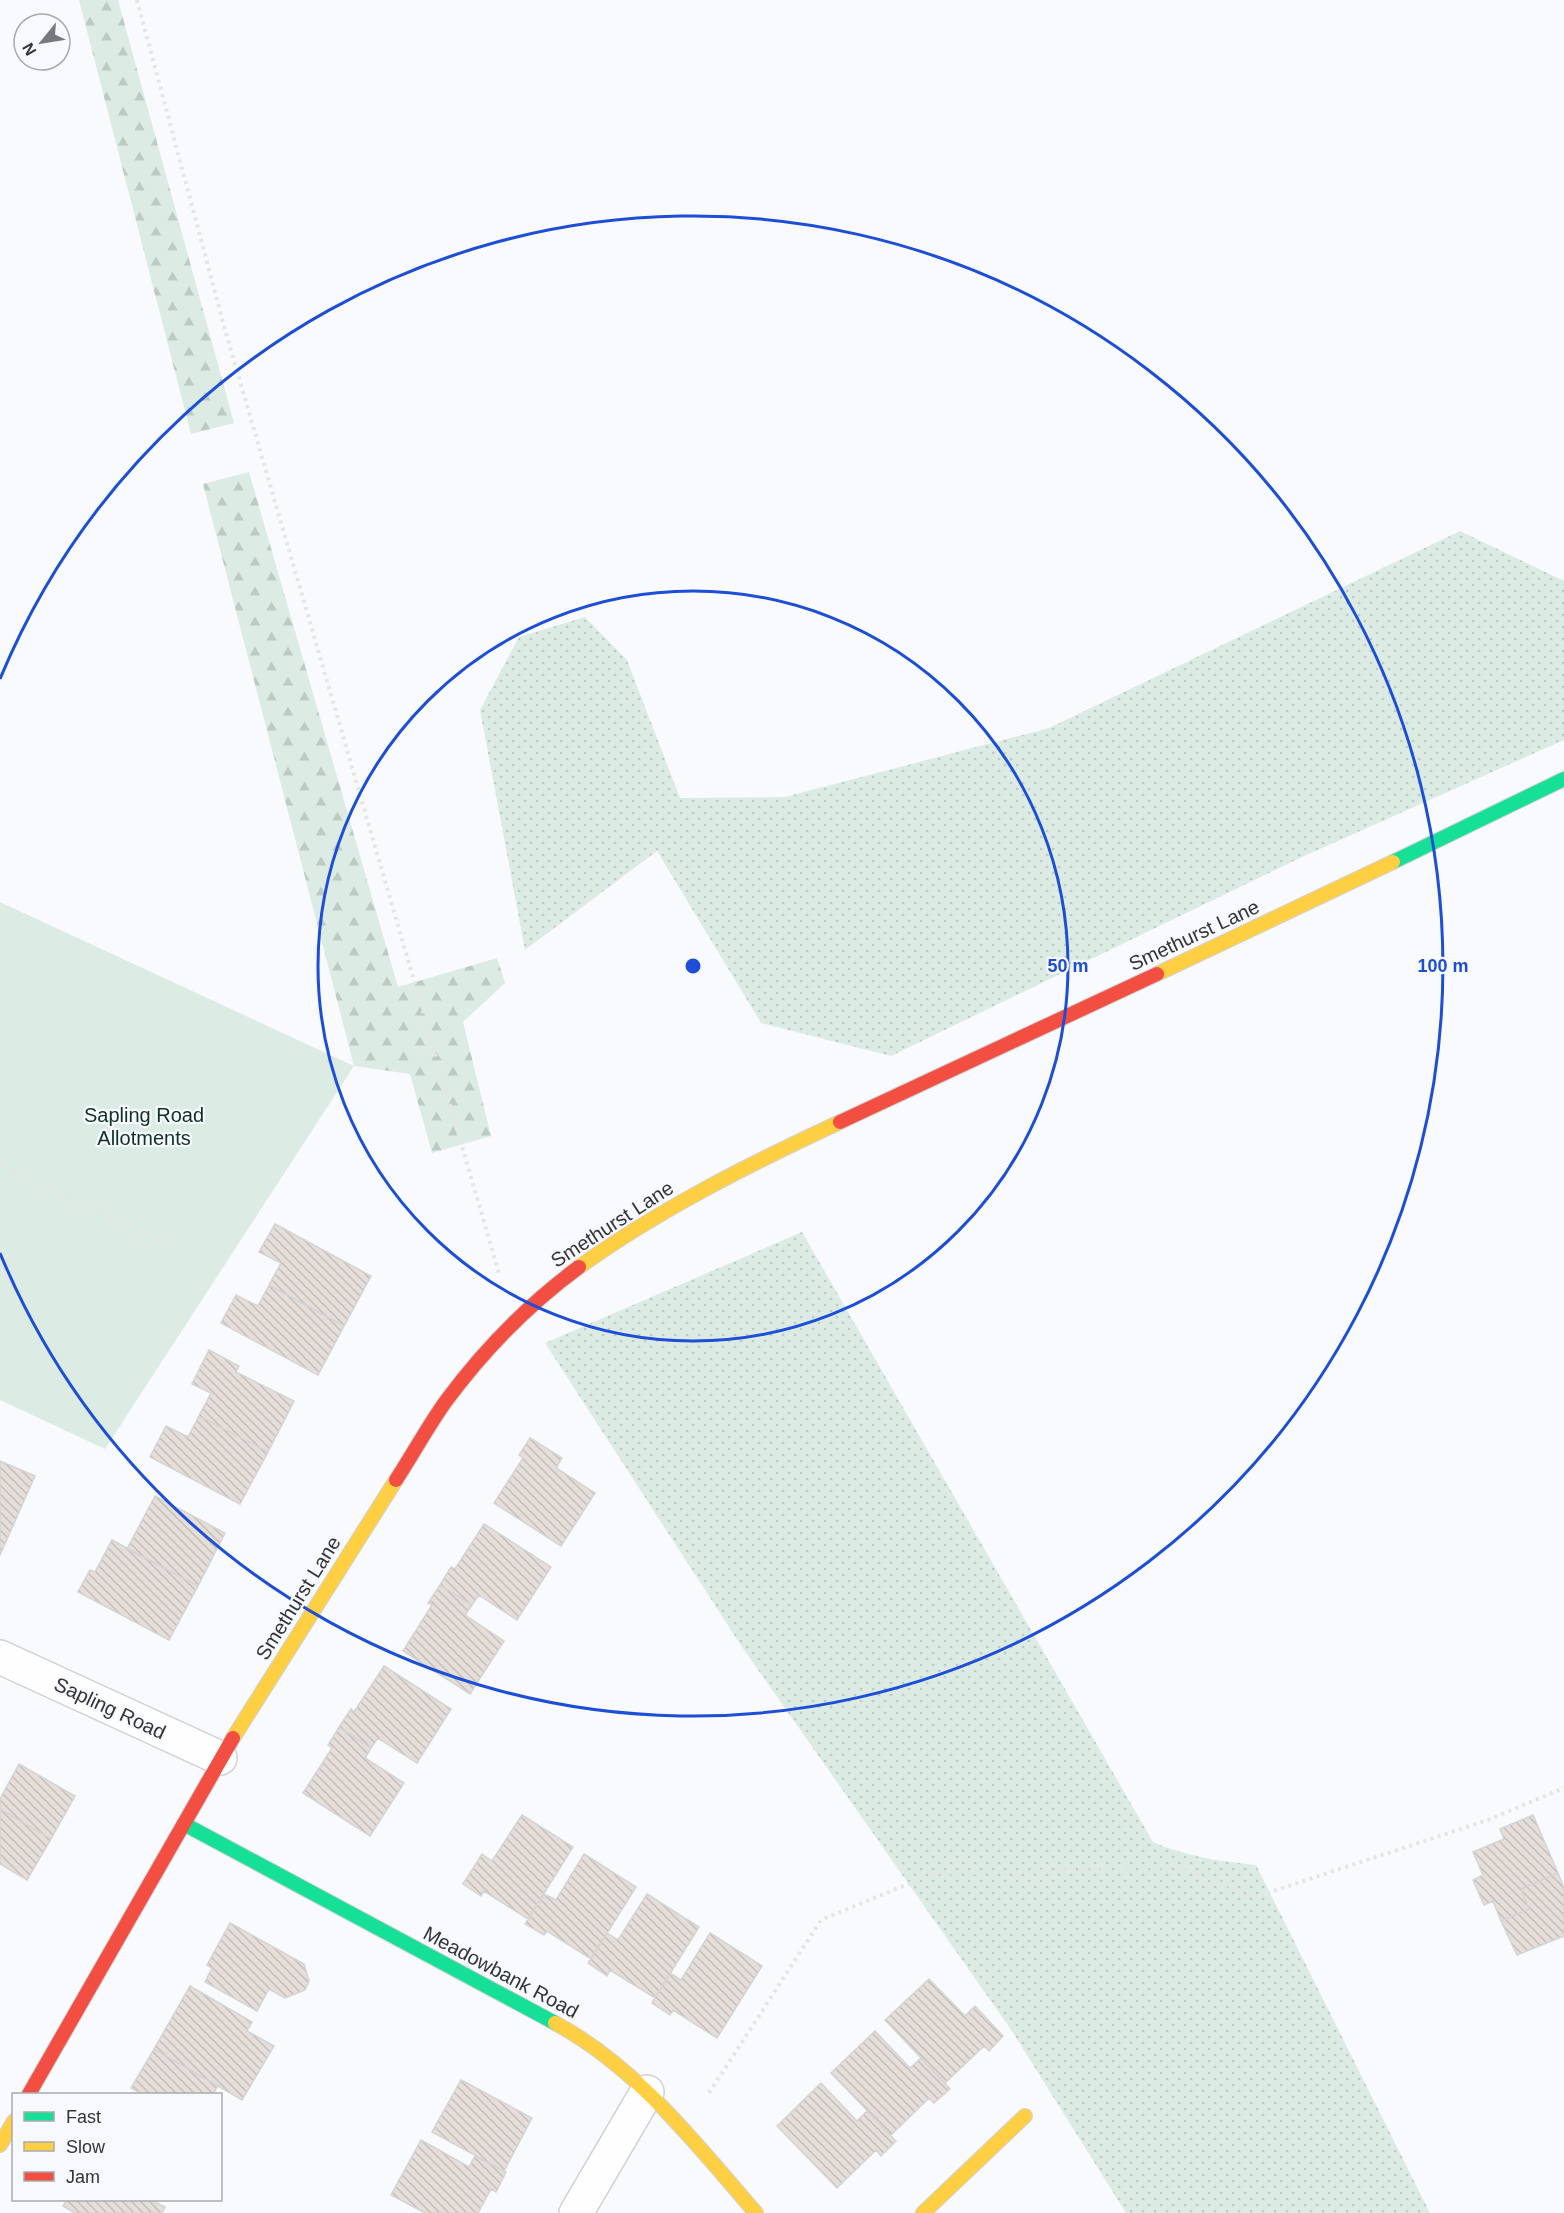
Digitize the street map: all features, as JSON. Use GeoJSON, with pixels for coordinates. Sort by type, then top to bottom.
{"type":"FeatureCollection","features":[{"type":"Feature","properties":{"kind":"street","name":"Smethurst Lane"},"geometry":{"type":"LineString","coordinates":[[30,2093],[220,1758],[445,1403],[481,1357],[553,1286],[611,1244],[687,1199],[795,1143],[1239,936],[1564,778]]}},
{"type":"Feature","properties":{"kind":"street","name":"Sapling Road"},"geometry":{"type":"LineString","coordinates":[[0,1657],[220,1758]]}},
{"type":"Feature","properties":{"kind":"street","name":"Meadowbank Road"},"geometry":{"type":"LineString","coordinates":[[184,1824],[578,2035],[606,2054],[684,2131],[756,2213]]}},
{"type":"Feature","properties":{"kind":"street"},"geometry":{"type":"LineString","coordinates":[[576,2213],[647,2092]]}},
{"type":"Feature","properties":{"kind":"street"},"geometry":{"type":"LineString","coordinates":[[923,2213],[1025,2116]]}},
{"type":"Feature","properties":{"kind":"street"},"geometry":{"type":"LineString","coordinates":[[0,2145],[12,2124]]}},
{"type":"Feature","properties":{"kind":"path"},"geometry":{"type":"LineString","coordinates":[[137,0],[226,333],[513,1324]]}},
{"type":"Feature","properties":{"kind":"path"},"geometry":{"type":"LineString","coordinates":[[0,1165],[165,1243]]}},
{"type":"Feature","properties":{"kind":"path"},"geometry":{"type":"LineString","coordinates":[[684,2131],[821,1920],[932,1874],[1179,1867],[1255,1897],[1488,1820],[1564,1788]]}},
{"type":"Feature","properties":{"kind":"green space"},"geometry":{"type":"Polygon","coordinates":[[[79,0],[118,0],[234,423],[191,434],[79,0]]]}},
{"type":"Feature","properties":{"kind":"green space"},"geometry":{"type":"Polygon","coordinates":[[[249,472],[398,987],[497,958],[505,983],[463,1022],[491,1136],[432,1153],[410,1074],[354,1066],[203,484],[249,472]]]}},
{"type":"Feature","properties":{"kind":"green space"},"geometry":{"type":"Polygon","coordinates":[[[1460,531],[1564,581],[1564,740],[1302,857],[891,1056],[761,1023],[657,851],[525,950],[480,710],[519,637],[585,617],[627,660],[680,798],[785,797],[1049,728],[1460,531]]]}},
{"type":"Feature","properties":{"kind":"green space","name":"Sapling Road Allotments"},"geometry":{"type":"Polygon","coordinates":[[[0,902],[354,1066],[105,1449],[0,1400],[0,902]]]}},
{"type":"Feature","properties":{"kind":"green space"},"geometry":{"type":"Polygon","coordinates":[[[802,1232],[1153,1842],[1191,1855],[1256,1865],[1430,2213],[1126,2213],[1012,2031],[742,1647],[545,1343],[802,1232]]]}},
{"type":"Feature","properties":{"kind":"building"},"geometry":{"type":"Polygon","coordinates":[[[275,1224],[371,1276],[344,1326],[269,1285],[281,1263],[259,1252],[275,1224]]]}},
{"type":"Feature","properties":{"kind":"building"},"geometry":{"type":"Polygon","coordinates":[[[269,1285],[344,1326],[318,1375],[221,1323],[236,1295],[258,1306],[269,1285]]]}},
{"type":"Feature","properties":{"kind":"building"},"geometry":{"type":"Polygon","coordinates":[[[209,1350],[239,1366],[236,1372],[294,1401],[268,1452],[199,1416],[211,1393],[192,1384],[209,1350]]]}},
{"type":"Feature","properties":{"kind":"building"},"geometry":{"type":"Polygon","coordinates":[[[199,1416],[268,1452],[240,1504],[150,1457],[166,1426],[188,1437],[199,1416]]]}},
{"type":"Feature","properties":{"kind":"building"},"geometry":{"type":"Polygon","coordinates":[[[530,1438],[562,1458],[556,1468],[595,1493],[561,1546],[494,1503],[523,1458],[519,1455],[530,1438]]]}},
{"type":"Feature","properties":{"kind":"building"},"geometry":{"type":"Polygon","coordinates":[[[0,1461],[35,1476],[0,1555],[0,1461]]]}},
{"type":"Feature","properties":{"kind":"building"},"geometry":{"type":"Polygon","coordinates":[[[155,1496],[225,1533],[198,1586],[127,1549],[155,1496]]]}},
{"type":"Feature","properties":{"kind":"building"},"geometry":{"type":"Polygon","coordinates":[[[484,1524],[551,1567],[517,1620],[479,1595],[472,1605],[440,1585],[451,1567],[455,1569],[484,1524]]]}},
{"type":"Feature","properties":{"kind":"building"},"geometry":{"type":"Polygon","coordinates":[[[112,1540],[198,1586],[169,1640],[78,1592],[90,1570],[95,1572],[112,1540]]]}},
{"type":"Feature","properties":{"kind":"building"},"geometry":{"type":"Polygon","coordinates":[[[440,1585],[472,1605],[465,1615],[504,1641],[470,1694],[403,1651],[432,1605],[428,1603],[440,1585]]]}},
{"type":"Feature","properties":{"kind":"building"},"geometry":{"type":"Polygon","coordinates":[[[384,1666],[451,1709],[417,1763],[378,1738],[371,1748],[339,1727],[351,1709],[354,1712],[384,1666]]]}},
{"type":"Feature","properties":{"kind":"building"},"geometry":{"type":"Polygon","coordinates":[[[339,1727],[371,1748],[365,1758],[404,1783],[370,1836],[303,1793],[332,1748],[328,1745],[339,1727]]]}},
{"type":"Feature","properties":{"kind":"building"},"geometry":{"type":"Polygon","coordinates":[[[19,1764],[75,1796],[51,1839],[0,1809],[0,1799],[19,1764]]]}},
{"type":"Feature","properties":{"kind":"building"},"geometry":{"type":"Polygon","coordinates":[[[0,1809],[51,1839],[27,1880],[0,1864],[0,1809]]]}},
{"type":"Feature","properties":{"kind":"building"},"geometry":{"type":"Polygon","coordinates":[[[522,1815],[573,1847],[528,1919],[484,1891],[481,1896],[463,1884],[482,1854],[492,1861],[522,1815]]]}},
{"type":"Feature","properties":{"kind":"building"},"geometry":{"type":"Polygon","coordinates":[[[1533,1815],[1558,1873],[1521,1889],[1529,1909],[1501,1921],[1493,1901],[1484,1905],[1473,1880],[1483,1875],[1473,1852],[1504,1839],[1500,1829],[1533,1815]]]}},
{"type":"Feature","properties":{"kind":"building"},"geometry":{"type":"Polygon","coordinates":[[[584,1854],[636,1887],[591,1959],[547,1931],[544,1935],[525,1924],[544,1894],[556,1900],[584,1854]]]}},
{"type":"Feature","properties":{"kind":"building"},"geometry":{"type":"Polygon","coordinates":[[[1558,1873],[1564,1888],[1564,1936],[1517,1955],[1501,1921],[1529,1909],[1521,1889],[1558,1873]]]}},
{"type":"Feature","properties":{"kind":"building"},"geometry":{"type":"Polygon","coordinates":[[[647,1894],[699,1927],[655,1998],[610,1970],[607,1976],[588,1963],[607,1933],[618,1940],[647,1894]]]}},
{"type":"Feature","properties":{"kind":"building"},"geometry":{"type":"Polygon","coordinates":[[[230,1923],[304,1964],[309,1981],[305,1990],[285,1998],[269,1989],[257,2011],[205,1982],[212,1968],[207,1965],[230,1923]]]}},
{"type":"Feature","properties":{"kind":"building"},"geometry":{"type":"Polygon","coordinates":[[[710,1933],[762,1966],[717,2038],[673,2010],[670,2015],[652,2003],[670,1973],[681,1980],[710,1933]]]}},
{"type":"Feature","properties":{"kind":"building"},"geometry":{"type":"Polygon","coordinates":[[[929,1979],[965,2016],[975,2006],[1003,2036],[989,2051],[984,2046],[945,2083],[885,2020],[929,1979]]]}},
{"type":"Feature","properties":{"kind":"building"},"geometry":{"type":"Polygon","coordinates":[[[190,1986],[252,2022],[247,2031],[274,2046],[242,2100],[154,2049],[190,1986]]]}},
{"type":"Feature","properties":{"kind":"building"},"geometry":{"type":"Polygon","coordinates":[[[875,2031],[910,2068],[921,2058],[950,2089],[934,2103],[929,2098],[891,2135],[831,2073],[875,2031]]]}},
{"type":"Feature","properties":{"kind":"building"},"geometry":{"type":"Polygon","coordinates":[[[154,2049],[218,2086],[214,2093],[140,2093],[131,2088],[154,2049]]]}},
{"type":"Feature","properties":{"kind":"building"},"geometry":{"type":"Polygon","coordinates":[[[461,2080],[532,2118],[504,2171],[432,2132],[461,2080]]]}},
{"type":"Feature","properties":{"kind":"building"},"geometry":{"type":"Polygon","coordinates":[[[821,2083],[857,2121],[867,2111],[896,2141],[881,2156],[876,2150],[837,2188],[777,2126],[821,2083]]]}},
{"type":"Feature","properties":{"kind":"building"},"geometry":{"type":"Polygon","coordinates":[[[421,2140],[469,2167],[475,2156],[506,2172],[496,2192],[491,2189],[478,2213],[425,2213],[391,2195],[421,2140]]]}},
{"type":"Feature","properties":{"kind":"building"},"geometry":{"type":"Polygon","coordinates":[[[66,2201],[153,2201],[165,2207],[162,2213],[75,2213],[63,2206],[66,2201]]]}},
{"type":"Feature","properties":{"kind":"traffic: fast"},"geometry":{"type":"LineString","coordinates":[[1393,862],[1564,779]]}},
{"type":"Feature","properties":{"kind":"traffic: fast"},"geometry":{"type":"LineString","coordinates":[[184,1824],[555,2023]]}},
{"type":"Feature","properties":{"kind":"traffic: slow"},"geometry":{"type":"LineString","coordinates":[[1157,974],[1393,862]]}},
{"type":"Feature","properties":{"kind":"traffic: slow"},"geometry":{"type":"LineString","coordinates":[[579,1267],[641,1226],[706,1188],[840,1122]]}},
{"type":"Feature","properties":{"kind":"traffic: slow"},"geometry":{"type":"LineString","coordinates":[[233,1738],[396,1480]]}},
{"type":"Feature","properties":{"kind":"traffic: slow"},"geometry":{"type":"LineString","coordinates":[[555,2023],[585,2041],[639,2084],[688,2134],[756,2213]]}},
{"type":"Feature","properties":{"kind":"traffic: slow"},"geometry":{"type":"LineString","coordinates":[[923,2213],[1025,2116]]}},
{"type":"Feature","properties":{"kind":"traffic: slow"},"geometry":{"type":"LineString","coordinates":[[0,2145],[12,2124]]}},
{"type":"Feature","properties":{"kind":"traffic: jam"},"geometry":{"type":"LineString","coordinates":[[840,1122],[1157,974]]}},
{"type":"Feature","properties":{"kind":"traffic: jam"},"geometry":{"type":"LineString","coordinates":[[396,1480],[439,1411],[475,1364],[525,1312],[579,1267]]}},
{"type":"Feature","properties":{"kind":"traffic: jam"},"geometry":{"type":"LineString","coordinates":[[30,2093],[233,1738]]}}]}
